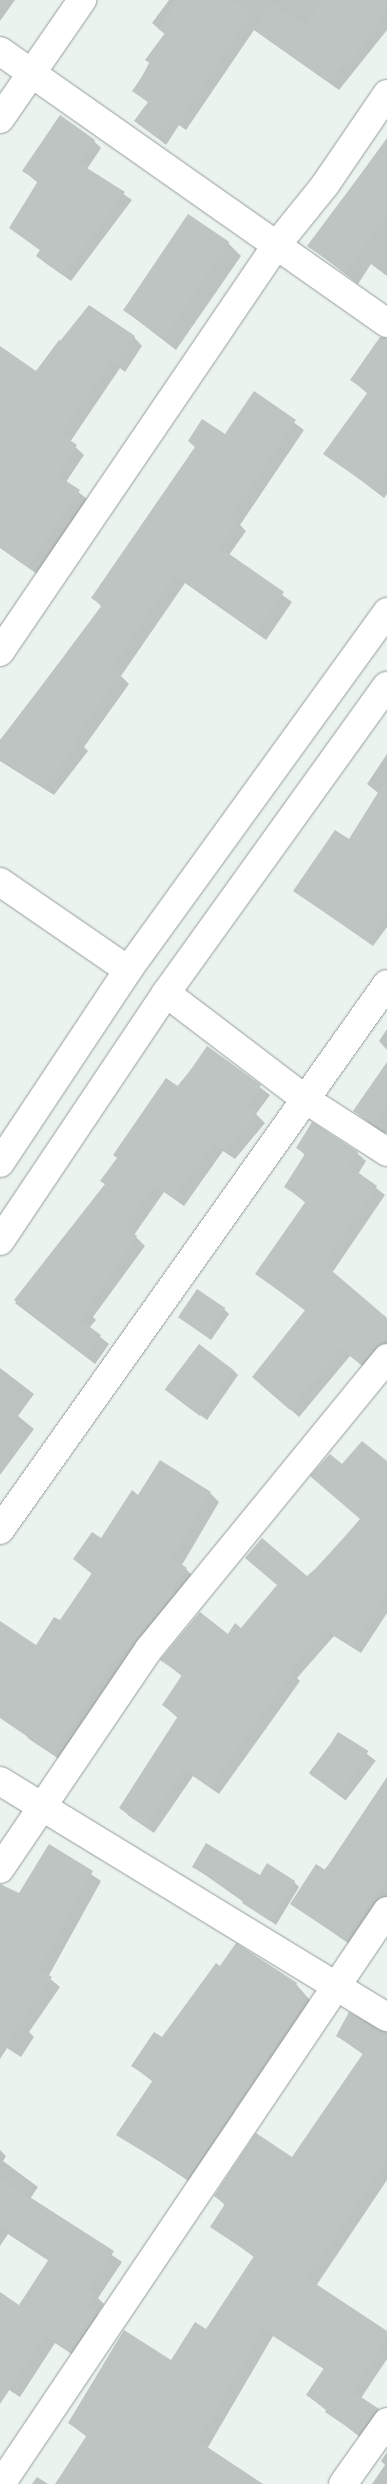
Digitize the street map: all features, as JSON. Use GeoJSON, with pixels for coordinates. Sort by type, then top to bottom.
{"type":"FeatureCollection","features":[{"type":"Feature","properties":{"kind":"street"},"geometry":{"type":"LineString","coordinates":[[0,119],[82,0]]}},
{"type":"Feature","properties":{"kind":"street"},"geometry":{"type":"LineString","coordinates":[[0,51],[275,247],[387,323]]}},
{"type":"Feature","properties":{"kind":"street"},"geometry":{"type":"LineString","coordinates":[[0,652],[275,247],[325,185],[387,94]]}},
{"type":"Feature","properties":{"kind":"street"},"geometry":{"type":"LineString","coordinates":[[0,1164],[128,970],[387,612]]}},
{"type":"Feature","properties":{"kind":"street"},"geometry":{"type":"LineString","coordinates":[[0,1241],[166,993],[387,686]]}},
{"type":"Feature","properties":{"kind":"street"},"geometry":{"type":"LineString","coordinates":[[0,882],[128,970]]}},
{"type":"Feature","properties":{"kind":"street"},"geometry":{"type":"LineString","coordinates":[[0,1530],[308,1101],[387,984]]}},
{"type":"Feature","properties":{"kind":"street"},"geometry":{"type":"LineString","coordinates":[[166,993],[308,1101],[387,1152]]}},
{"type":"Feature","properties":{"kind":"street"},"geometry":{"type":"LineString","coordinates":[[0,1869],[149,1649],[387,1358]]}},
{"type":"Feature","properties":{"kind":"street"},"geometry":{"type":"LineString","coordinates":[[0,1781],[42,1805],[336,1988],[387,2017]]}},
{"type":"Feature","properties":{"kind":"street"},"geometry":{"type":"LineString","coordinates":[[1,2484],[387,1911]]}},
{"type":"Feature","properties":{"kind":"street"},"geometry":{"type":"LineString","coordinates":[[343,2484],[387,2422]]}},
{"type":"Feature","properties":{"kind":"building"},"geometry":{"type":"Polygon","coordinates":[[[178,0],[234,0],[252,13],[178,123],[171,118],[157,138],[134,121],[148,102],[132,91],[151,64],[145,60],[165,33],[158,29],[178,0]]]}},
{"type":"Feature","properties":{"kind":"building"},"geometry":{"type":"Polygon","coordinates":[[[322,0],[387,0],[387,11],[346,69],[342,66],[330,83],[253,29],[272,2],[305,25],[322,0]]]}},
{"type":"Feature","properties":{"kind":"building"},"geometry":{"type":"Polygon","coordinates":[[[60,115],[95,140],[79,163],[125,192],[63,275],[36,256],[40,250],[9,228],[38,181],[22,171],[60,115]]]}},
{"type":"Feature","properties":{"kind":"building"},"geometry":{"type":"Polygon","coordinates":[[[387,139],[387,214],[346,273],[307,246],[387,139]]]}},
{"type":"Feature","properties":{"kind":"building"},"geometry":{"type":"Polygon","coordinates":[[[188,214],[229,242],[165,338],[123,310],[188,214]]]}},
{"type":"Feature","properties":{"kind":"building"},"geometry":{"type":"Polygon","coordinates":[[[89,305],[135,336],[116,364],[111,361],[61,434],[77,445],[57,475],[80,490],[28,567],[0,547],[0,346],[36,371],[89,305]]]}},
{"type":"Feature","properties":{"kind":"building"},"geometry":{"type":"Polygon","coordinates":[[[380,337],[387,338],[387,471],[374,489],[323,454],[368,392],[350,380],[380,337]]]}},
{"type":"Feature","properties":{"kind":"building"},"geometry":{"type":"Polygon","coordinates":[[[254,391],[296,420],[231,516],[238,521],[219,547],[284,592],[257,632],[175,575],[111,668],[121,674],[75,738],[80,741],[44,787],[0,759],[0,742],[102,605],[91,598],[195,447],[188,441],[202,419],[225,434],[254,391]]]}},
{"type":"Feature","properties":{"kind":"building"},"geometry":{"type":"Polygon","coordinates":[[[387,778],[387,915],[368,942],[293,891],[335,830],[349,839],[387,778]]]}},
{"type":"Feature","properties":{"kind":"building"},"geometry":{"type":"Polygon","coordinates":[[[207,1046],[261,1085],[246,1106],[257,1113],[225,1151],[214,1143],[174,1198],[155,1184],[125,1227],[137,1236],[80,1320],[101,1335],[86,1356],[14,1300],[105,1184],[100,1181],[117,1158],[113,1155],[166,1078],[179,1087],[207,1046]]]}},
{"type":"Feature","properties":{"kind":"building"},"geometry":{"type":"Polygon","coordinates":[[[387,1062],[387,1106],[375,1125],[353,1111],[387,1062]]]}},
{"type":"Feature","properties":{"kind":"building"},"geometry":{"type":"Polygon","coordinates":[[[312,1122],[358,1152],[349,1166],[377,1186],[324,1264],[387,1318],[387,1338],[361,1365],[342,1348],[290,1410],[252,1377],[306,1309],[255,1274],[306,1201],[284,1187],[305,1154],[296,1148],[312,1122]]]}},
{"type":"Feature","properties":{"kind":"building"},"geometry":{"type":"Polygon","coordinates":[[[197,1289],[225,1308],[206,1336],[178,1317],[197,1289]]]}},
{"type":"Feature","properties":{"kind":"building"},"geometry":{"type":"Polygon","coordinates":[[[199,1344],[234,1370],[200,1416],[165,1390],[199,1344]]]}},
{"type":"Feature","properties":{"kind":"building"},"geometry":{"type":"Polygon","coordinates":[[[362,1441],[387,1461],[387,1593],[352,1646],[325,1629],[290,1670],[293,1672],[210,1787],[184,1769],[146,1826],[119,1808],[178,1716],[162,1705],[182,1675],[160,1660],[200,1612],[228,1634],[235,1623],[241,1628],[277,1585],[245,1558],[262,1538],[307,1576],[322,1563],[360,1519],[310,1476],[330,1454],[342,1464],[362,1441]]]}},
{"type":"Feature","properties":{"kind":"building"},"geometry":{"type":"Polygon","coordinates":[[[160,1460],[211,1492],[172,1558],[187,1568],[172,1589],[175,1592],[120,1658],[117,1656],[53,1754],[0,1718],[0,1621],[36,1645],[54,1617],[60,1620],[92,1573],[73,1559],[92,1532],[101,1538],[132,1490],[138,1495],[160,1460]]]}},
{"type":"Feature","properties":{"kind":"building"},"geometry":{"type":"Polygon","coordinates":[[[338,1732],[369,1751],[342,1794],[311,1775],[338,1732]]]}},
{"type":"Feature","properties":{"kind":"building"},"geometry":{"type":"Polygon","coordinates":[[[387,1777],[387,1877],[346,1941],[290,1904],[316,1864],[325,1870],[387,1777]]]}},
{"type":"Feature","properties":{"kind":"building"},"geometry":{"type":"Polygon","coordinates":[[[206,1843],[260,1875],[267,1863],[295,1881],[270,1921],[242,1903],[245,1898],[192,1867],[206,1843]]]}},
{"type":"Feature","properties":{"kind":"building"},"geometry":{"type":"Polygon","coordinates":[[[49,1844],[93,1871],[39,1969],[52,1977],[0,2054],[0,1884],[19,1893],[49,1844]]]}},
{"type":"Feature","properties":{"kind":"building"},"geometry":{"type":"Polygon","coordinates":[[[236,1943],[297,1983],[294,1988],[307,1998],[188,2179],[116,2135],[153,2080],[131,2066],[154,2032],[162,2037],[216,1963],[220,1966],[236,1943]]]}},
{"type":"Feature","properties":{"kind":"building"},"geometry":{"type":"Polygon","coordinates":[[[349,2012],[387,2033],[387,2160],[307,2278],[387,2331],[387,2339],[352,2391],[379,2409],[359,2435],[325,2412],[327,2409],[306,2395],[324,2368],[264,2328],[198,2441],[263,2484],[55,2484],[87,2435],[68,2423],[124,2330],[171,2360],[195,2322],[206,2329],[254,2256],[210,2227],[225,2204],[214,2196],[256,2133],[292,2157],[364,2052],[336,2036],[349,2012]]]}},
{"type":"Feature","properties":{"kind":"building"},"geometry":{"type":"Polygon","coordinates":[[[0,2178],[114,2251],[89,2290],[96,2294],[88,2306],[98,2313],[71,2352],[46,2335],[0,2404],[0,2292],[19,2305],[49,2259],[0,2227],[0,2178]]]}}]}
